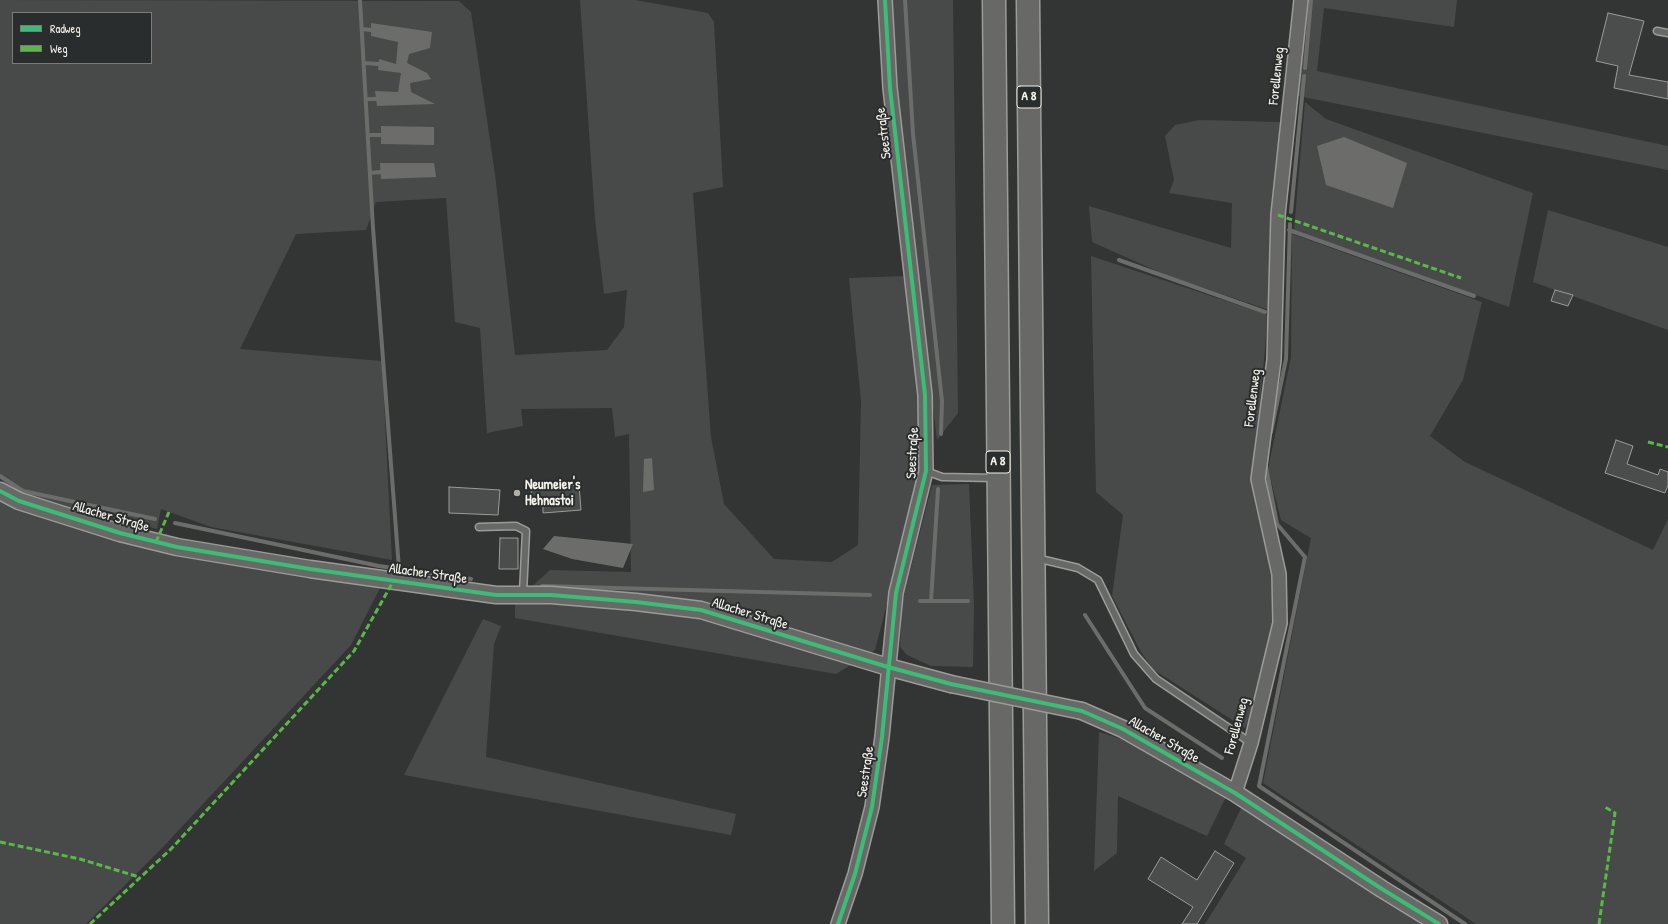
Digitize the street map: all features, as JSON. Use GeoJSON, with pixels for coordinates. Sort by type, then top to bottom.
{"type":"FeatureCollection","features":[{"type":"Feature","properties":{"kind":"highway","name":"A 8"},"geometry":{"type":"LineString","coordinates":[[994,0],[1003,924]]}},
{"type":"Feature","properties":{"kind":"highway","name":"A 8"},"geometry":{"type":"LineString","coordinates":[[1028,0],[1037,924]]}},
{"type":"Feature","properties":{"kind":"street","name":"Seestraße"},"geometry":{"type":"LineString","coordinates":[[838,924],[855,874],[872,807],[882,737],[896,593],[926,471],[926,395],[890,88],[885,0]]}},
{"type":"Feature","properties":{"kind":"street","name":"Forellenweg"},"geometry":{"type":"LineString","coordinates":[[1235,793],[1251,743],[1280,623],[1279,574],[1258,479],[1274,360],[1278,215],[1301,0]]}},
{"type":"Feature","properties":{"kind":"street","name":"Allacher Straße"},"geometry":{"type":"LineString","coordinates":[[0,491],[19,501],[120,533],[177,547],[310,569],[496,595],[551,595],[636,602],[701,610],[888,667],[951,684],[1082,711],[1123,729],[1235,793],[1382,889],[1439,924]]}},
{"type":"Feature","properties":{"kind":"lane"},"geometry":{"type":"LineString","coordinates":[[1657,30],[1668,33]]}},
{"type":"Feature","properties":{"kind":"lane"},"geometry":{"type":"LineString","coordinates":[[926,471],[942,477],[998,478]]}},
{"type":"Feature","properties":{"kind":"lane"},"geometry":{"type":"LineString","coordinates":[[479,527],[516,526],[526,531],[523,595]]}},
{"type":"Feature","properties":{"kind":"lane"},"geometry":{"type":"LineString","coordinates":[[1034,557],[1078,568],[1098,580],[1134,654],[1156,679],[1251,743]]}},
{"type":"Feature","properties":{"kind":"shaded area"},"geometry":{"type":"Polygon","coordinates":[[[0,0],[459,1],[471,12],[495,174],[515,355],[607,350],[624,327],[627,290],[604,294],[595,219],[580,0],[635,0],[708,13],[714,22],[723,187],[693,193],[711,437],[724,504],[774,559],[832,562],[858,545],[861,401],[849,278],[907,276],[921,394],[922,469],[875,650],[836,674],[515,618],[515,602],[550,570],[631,572],[629,434],[615,437],[612,408],[521,409],[523,426],[487,433],[480,328],[455,322],[446,198],[376,202],[366,230],[296,234],[240,349],[382,361],[392,560],[211,527],[161,509],[157,529],[19,496],[0,479],[0,0]]]}},
{"type":"Feature","properties":{"kind":"shaded area"},"geometry":{"type":"Polygon","coordinates":[[[891,0],[953,0],[958,413],[937,440],[899,126],[891,0]]]}},
{"type":"Feature","properties":{"kind":"shaded area"},"geometry":{"type":"Polygon","coordinates":[[[1299,0],[1457,0],[1454,27],[1324,8],[1317,71],[1668,146],[1668,170],[1298,96],[1299,0]]]}},
{"type":"Feature","properties":{"kind":"shaded area"},"geometry":{"type":"Polygon","coordinates":[[[371,23],[432,32],[430,48],[409,54],[407,63],[427,73],[431,79],[410,83],[411,92],[435,104],[377,106],[375,91],[398,92],[401,73],[378,70],[379,59],[396,64],[398,42],[371,36],[371,23]]]}},
{"type":"Feature","properties":{"kind":"shaded area"},"geometry":{"type":"Polygon","coordinates":[[[1305,102],[1326,119],[1533,193],[1509,307],[1294,230],[1305,102]]]}},
{"type":"Feature","properties":{"kind":"shaded area"},"geometry":{"type":"Polygon","coordinates":[[[1199,120],[1281,122],[1269,310],[1168,276],[1092,242],[1089,206],[1231,248],[1232,203],[1169,193],[1174,180],[1165,136],[1175,125],[1199,120]]]}},
{"type":"Feature","properties":{"kind":"shaded area"},"geometry":{"type":"Polygon","coordinates":[[[381,126],[434,127],[434,145],[381,144],[381,126]]]}},
{"type":"Feature","properties":{"kind":"shaded area"},"geometry":{"type":"Polygon","coordinates":[[[1344,137],[1407,163],[1393,208],[1326,185],[1317,146],[1344,137]]]}},
{"type":"Feature","properties":{"kind":"shaded area"},"geometry":{"type":"Polygon","coordinates":[[[380,163],[434,163],[436,177],[381,179],[380,163]]]}},
{"type":"Feature","properties":{"kind":"shaded area"},"geometry":{"type":"Polygon","coordinates":[[[1548,210],[1668,247],[1668,330],[1533,282],[1548,210]]]}},
{"type":"Feature","properties":{"kind":"shaded area"},"geometry":{"type":"Polygon","coordinates":[[[1292,234],[1482,302],[1463,380],[1430,436],[1465,462],[1653,550],[1668,519],[1668,924],[1476,924],[1263,783],[1311,538],[1281,520],[1268,469],[1291,357],[1292,234]]]}},
{"type":"Feature","properties":{"kind":"shaded area"},"geometry":{"type":"Polygon","coordinates":[[[1091,256],[1268,315],[1253,482],[1275,574],[1274,619],[1255,711],[1245,728],[1154,670],[1141,652],[1112,596],[1123,515],[1096,492],[1091,256]]]}},
{"type":"Feature","properties":{"kind":"shaded area"},"geometry":{"type":"Polygon","coordinates":[[[652,458],[654,490],[643,492],[644,459],[652,458]]]}},
{"type":"Feature","properties":{"kind":"shaded area"},"geometry":{"type":"Polygon","coordinates":[[[969,484],[974,606],[973,667],[931,666],[907,655],[900,647],[902,603],[932,485],[969,484]]]}},
{"type":"Feature","properties":{"kind":"shaded area"},"geometry":{"type":"Polygon","coordinates":[[[0,497],[7,502],[382,584],[351,645],[164,846],[86,924],[0,924],[0,497]]]}},
{"type":"Feature","properties":{"kind":"shaded area"},"geometry":{"type":"Polygon","coordinates":[[[554,536],[633,544],[623,568],[572,559],[543,549],[554,536]]]}},
{"type":"Feature","properties":{"kind":"shaded area"},"geometry":{"type":"Polygon","coordinates":[[[483,619],[501,626],[494,644],[486,757],[736,814],[731,835],[404,775],[483,619]]]}},
{"type":"Feature","properties":{"kind":"shaded area"},"geometry":{"type":"Polygon","coordinates":[[[1099,732],[1128,741],[1227,795],[1207,836],[1118,796],[1117,853],[1094,871],[1099,732]]]}},
{"type":"Feature","properties":{"kind":"shaded area"},"geometry":{"type":"Polygon","coordinates":[[[1241,808],[1424,924],[1205,924],[1246,858],[1224,844],[1241,808]]]}},
{"type":"Feature","properties":{"kind":"building"},"geometry":{"type":"Polygon","coordinates":[[[1608,13],[1644,21],[1629,75],[1668,82],[1668,99],[1614,88],[1618,66],[1596,61],[1608,13]]]}},
{"type":"Feature","properties":{"kind":"building"},"geometry":{"type":"Polygon","coordinates":[[[1555,290],[1573,295],[1568,306],[1551,301],[1555,290]]]}},
{"type":"Feature","properties":{"kind":"building"},"geometry":{"type":"Polygon","coordinates":[[[1616,440],[1633,446],[1627,464],[1658,475],[1660,469],[1668,472],[1668,485],[1665,493],[1605,473],[1616,440]]]}},
{"type":"Feature","properties":{"kind":"building"},"geometry":{"type":"Polygon","coordinates":[[[579,485],[581,510],[543,513],[543,503],[532,503],[531,488],[579,485]]]}},
{"type":"Feature","properties":{"kind":"building"},"geometry":{"type":"Polygon","coordinates":[[[449,487],[500,490],[498,515],[449,513],[449,487]]]}},
{"type":"Feature","properties":{"kind":"building"},"geometry":{"type":"Polygon","coordinates":[[[500,538],[518,538],[518,569],[499,569],[500,538]]]}},
{"type":"Feature","properties":{"kind":"building"},"geometry":{"type":"Polygon","coordinates":[[[1215,851],[1234,863],[1197,924],[1182,924],[1193,907],[1148,879],[1161,857],[1197,880],[1215,851]]]}},
{"type":"Feature","properties":{"kind":"waterway"},"geometry":{"type":"LineString","coordinates":[[360,0],[373,228],[399,569]]}},
{"type":"Feature","properties":{"kind":"waterway"},"geometry":{"type":"LineString","coordinates":[[905,0],[913,134],[942,401],[941,434]]}},
{"type":"Feature","properties":{"kind":"waterway"},"geometry":{"type":"LineString","coordinates":[[1305,68],[1311,0]]}},
{"type":"Feature","properties":{"kind":"waterway"},"geometry":{"type":"LineString","coordinates":[[362,29],[371,30]]}},
{"type":"Feature","properties":{"kind":"waterway"},"geometry":{"type":"LineString","coordinates":[[364,63],[378,64]]}},
{"type":"Feature","properties":{"kind":"waterway"},"geometry":{"type":"LineString","coordinates":[[1291,212],[1304,76]]}},
{"type":"Feature","properties":{"kind":"waterway"},"geometry":{"type":"LineString","coordinates":[[366,99],[376,99]]}},
{"type":"Feature","properties":{"kind":"waterway"},"geometry":{"type":"LineString","coordinates":[[368,135],[381,135]]}},
{"type":"Feature","properties":{"kind":"waterway"},"geometry":{"type":"LineString","coordinates":[[370,173],[381,172]]}},
{"type":"Feature","properties":{"kind":"waterway"},"geometry":{"type":"LineString","coordinates":[[1271,432],[1286,359],[1290,224]]}},
{"type":"Feature","properties":{"kind":"waterway"},"geometry":{"type":"LineString","coordinates":[[1289,230],[1474,296]]}},
{"type":"Feature","properties":{"kind":"waterway"},"geometry":{"type":"LineString","coordinates":[[1119,260],[1265,312]]}},
{"type":"Feature","properties":{"kind":"waterway"},"geometry":{"type":"LineString","coordinates":[[1265,462],[1277,524],[1305,557],[1259,786],[1465,924]]}},
{"type":"Feature","properties":{"kind":"waterway"},"geometry":{"type":"LineString","coordinates":[[0,476],[23,491],[155,519]]}},
{"type":"Feature","properties":{"kind":"waterway"},"geometry":{"type":"LineString","coordinates":[[931,601],[938,489]]}},
{"type":"Feature","properties":{"kind":"waterway"},"geometry":{"type":"LineString","coordinates":[[175,523],[379,566],[471,579]]}},
{"type":"Feature","properties":{"kind":"waterway"},"geometry":{"type":"LineString","coordinates":[[542,586],[870,595]]}},
{"type":"Feature","properties":{"kind":"waterway"},"geometry":{"type":"LineString","coordinates":[[920,601],[968,601]]}},
{"type":"Feature","properties":{"kind":"waterway"},"geometry":{"type":"LineString","coordinates":[[1085,615],[1145,708],[1222,758]]}},
{"type":"Feature","properties":{"kind":"marked path"},"geometry":{"type":"LineString","coordinates":[[1278,215],[1461,278]]}},
{"type":"Feature","properties":{"kind":"marked path"},"geometry":{"type":"LineString","coordinates":[[1648,442],[1668,447]]}},
{"type":"Feature","properties":{"kind":"marked path"},"geometry":{"type":"LineString","coordinates":[[156,542],[169,512]]}},
{"type":"Feature","properties":{"kind":"marked path"},"geometry":{"type":"LineString","coordinates":[[90,924],[171,849],[354,651],[394,580]]}},
{"type":"Feature","properties":{"kind":"marked path"},"geometry":{"type":"LineString","coordinates":[[1599,924],[1615,813],[1603,806]]}},
{"type":"Feature","properties":{"kind":"marked path"},"geometry":{"type":"LineString","coordinates":[[0,842],[80,859],[139,877]]}},
{"type":"Feature","properties":{"kind":"cycle path"},"geometry":{"type":"LineString","coordinates":[[838,924],[855,874],[872,807],[882,737],[896,593],[926,471],[925,395],[890,88],[885,0]]}},
{"type":"Feature","properties":{"kind":"cycle path"},"geometry":{"type":"LineString","coordinates":[[0,491],[19,501],[120,533],[177,547],[310,569],[496,595],[551,595],[636,602],[701,610],[888,667],[951,684],[1082,711],[1123,729],[1235,793],[1382,889],[1439,924]]}},
{"type":"Feature","properties":{"kind":"place","name":"Neumeier's Hehnastoi"},"geometry":{"type":"Point","coordinates":[517,493]}}]}
